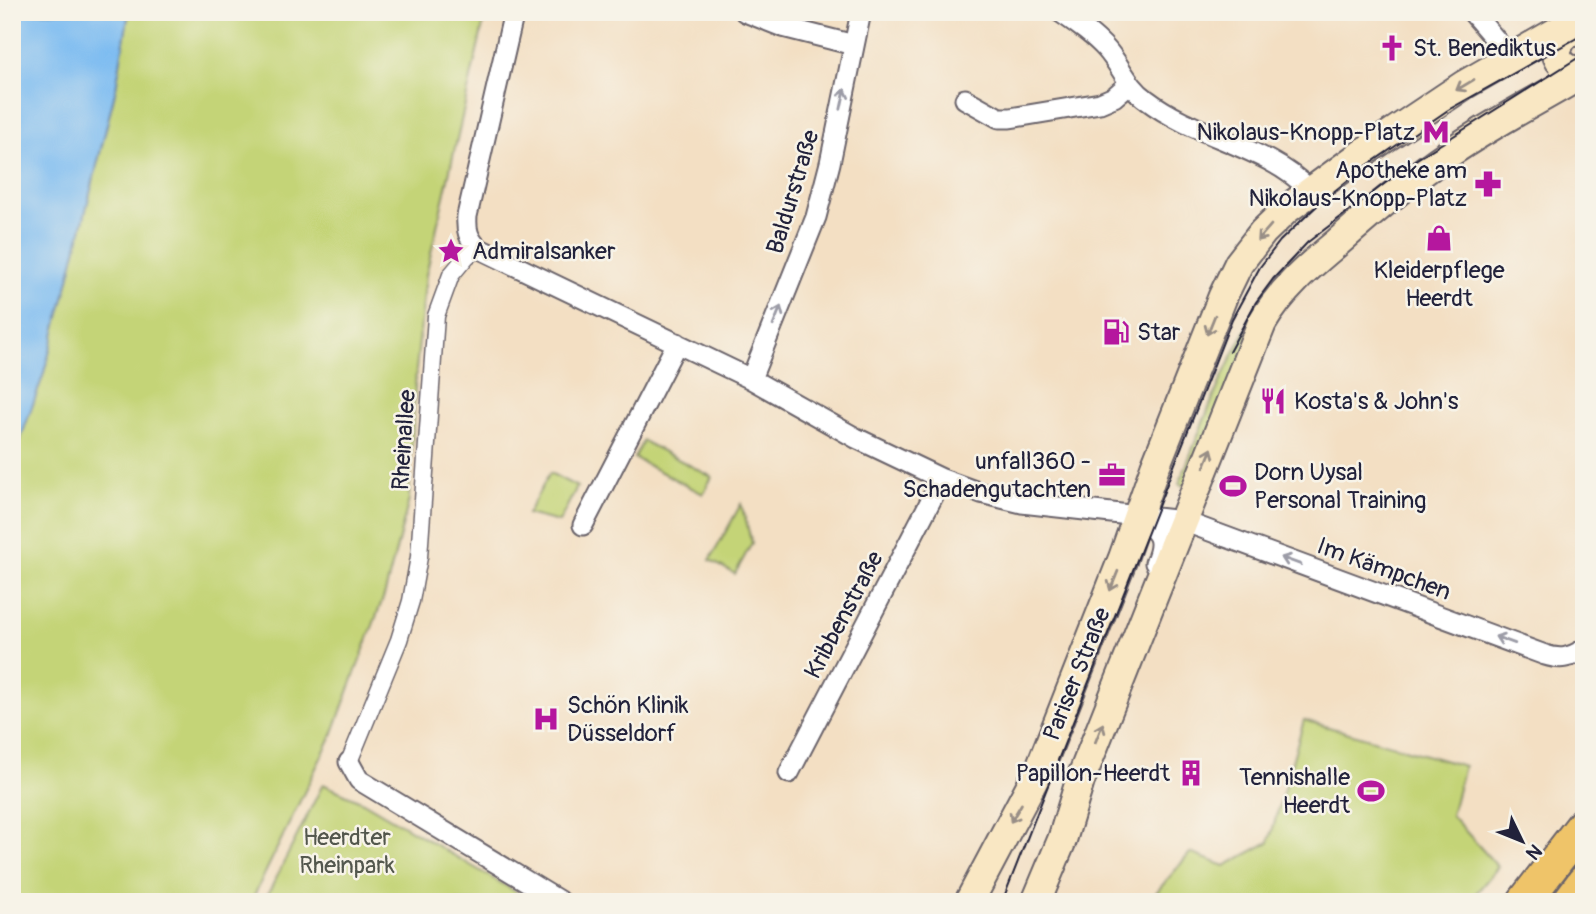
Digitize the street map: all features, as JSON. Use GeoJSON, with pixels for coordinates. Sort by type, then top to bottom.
{"type":"FeatureCollection","features":[{"type":"Feature","properties":{"kind":"highway"},"geometry":{"type":"LineString","coordinates":[[1524,902],[1584,824]]}},
{"type":"Feature","properties":{"kind":"highway"},"geometry":{"type":"LineString","coordinates":[[1569,902],[1584,883]]}},
{"type":"Feature","properties":{"kind":"main road"},"geometry":{"type":"LineString","coordinates":[[1137,517],[1223,296],[1235,271],[1263,232],[1287,209],[1412,119],[1584,16]]}},
{"type":"Feature","properties":{"kind":"main road"},"geometry":{"type":"LineString","coordinates":[[1584,23],[1562,38],[1556,51],[1558,61],[1565,67],[1584,72]]}},
{"type":"Feature","properties":{"kind":"main road"},"geometry":{"type":"LineString","coordinates":[[1183,522],[1262,323],[1282,294],[1363,220],[1421,172],[1584,72]]}},
{"type":"Feature","properties":{"kind":"main road","name":"Pariser Straße"},"geometry":{"type":"LineString","coordinates":[[969,902],[1040,768],[1137,517]]}},
{"type":"Feature","properties":{"kind":"main road","name":"Pariser Straße"},"geometry":{"type":"LineString","coordinates":[[1036,902],[1062,839],[1080,781],[1183,522]]}},
{"type":"Feature","properties":{"kind":"street"},"geometry":{"type":"LineString","coordinates":[[514,12],[467,216],[470,241],[478,248],[751,379],[856,438],[942,479],[981,493],[1022,503],[1183,522]]}},
{"type":"Feature","properties":{"kind":"street"},"geometry":{"type":"LineString","coordinates":[[745,12],[783,27],[854,45]]}},
{"type":"Feature","properties":{"kind":"street","name":"Baldurstraße"},"geometry":{"type":"LineString","coordinates":[[751,379],[816,217],[861,12]]}},
{"type":"Feature","properties":{"kind":"street"},"geometry":{"type":"LineString","coordinates":[[1060,12],[1107,50],[1129,84],[1145,99],[1288,170],[1311,191]]}},
{"type":"Feature","properties":{"kind":"street"},"geometry":{"type":"LineString","coordinates":[[1472,12],[1496,40],[1508,60]]}},
{"type":"Feature","properties":{"kind":"street"},"geometry":{"type":"LineString","coordinates":[[965,99],[999,118],[1010,118],[1100,103],[1114,97],[1129,84]]}},
{"type":"Feature","properties":{"kind":"street","name":"Rheinallee"},"geometry":{"type":"LineString","coordinates":[[478,248],[467,256],[451,275],[436,316],[419,557],[411,601],[399,640],[349,762],[359,780],[561,902]]}},
{"type":"Feature","properties":{"kind":"street"},"geometry":{"type":"LineString","coordinates":[[583,525],[677,343]]}},
{"type":"Feature","properties":{"kind":"street","name":"Kribbenstraße"},"geometry":{"type":"LineString","coordinates":[[789,773],[942,479]]}},
{"type":"Feature","properties":{"kind":"street","name":"Pariser Straße"},"geometry":{"type":"LineString","coordinates":[[1137,517],[1151,526],[1161,540],[1161,550],[1150,575],[1152,598]]}},
{"type":"Feature","properties":{"kind":"street","name":"Im Kämpchen"},"geometry":{"type":"LineString","coordinates":[[1183,522],[1545,655],[1558,659],[1577,653]]}},
{"type":"Feature","properties":{"kind":"green space"},"geometry":{"type":"Polygon","coordinates":[[[129,12],[486,12],[426,275],[416,370],[409,500],[385,593],[332,735],[251,902],[12,902],[12,463],[43,376],[66,291],[116,88],[129,12]]]}},
{"type":"Feature","properties":{"kind":"green space"},"geometry":{"type":"Polygon","coordinates":[[[1305,251],[1309,255],[1188,488],[1179,484],[1216,391],[1245,331],[1283,276],[1305,251]]]}},
{"type":"Feature","properties":{"kind":"green space"},"geometry":{"type":"Polygon","coordinates":[[[643,441],[712,477],[703,494],[634,458],[643,441]]]}},
{"type":"Feature","properties":{"kind":"green space"},"geometry":{"type":"Polygon","coordinates":[[[550,473],[577,487],[559,522],[527,514],[550,473]]]}},
{"type":"Feature","properties":{"kind":"green space"},"geometry":{"type":"Polygon","coordinates":[[[741,504],[752,543],[735,574],[710,560],[741,504]]]}},
{"type":"Feature","properties":{"kind":"green space","name":"Tennishalle Heerdt"},"geometry":{"type":"Polygon","coordinates":[[[1304,720],[1464,766],[1451,815],[1498,867],[1469,902],[1148,902],[1190,853],[1225,866],[1269,842],[1304,720]]]}},
{"type":"Feature","properties":{"kind":"green space","name":"Heerdter Rheinpark"},"geometry":{"type":"Polygon","coordinates":[[[323,784],[363,802],[533,902],[264,902],[323,784]]]}},
{"type":"Feature","properties":{"kind":"water"},"geometry":{"type":"Polygon","coordinates":[[[12,12],[129,12],[116,88],[66,291],[43,376],[12,463],[12,12]]]}},
{"type":"Feature","properties":{"kind":"tram line"},"geometry":{"type":"LineString","coordinates":[[1002,902],[1232,319],[1260,267],[1280,241],[1322,201],[1362,169],[1448,110],[1584,34]]}},
{"type":"Feature","properties":{"kind":"tram line"},"geometry":{"type":"LineString","coordinates":[[1229,352],[1256,302],[1273,279],[1308,242],[1417,159],[1584,54]]}},
{"type":"Feature","properties":{"kind":"place","name":"St. Benediktus"},"geometry":{"type":"Point","coordinates":[1392,48]}},
{"type":"Feature","properties":{"kind":"place","name":"Nikolaus-Knopp-Platz"},"geometry":{"type":"Point","coordinates":[1436,132]}},
{"type":"Feature","properties":{"kind":"place","name":"Apotheke am Nikolaus-Knopp-Platz"},"geometry":{"type":"Point","coordinates":[1488,184]}},
{"type":"Feature","properties":{"kind":"place","name":"Kleiderpflege Heerdt"},"geometry":{"type":"Point","coordinates":[1439,238]}},
{"type":"Feature","properties":{"kind":"place","name":"Admiralsanker"},"geometry":{"type":"Point","coordinates":[451,251]}},
{"type":"Feature","properties":{"kind":"place","name":"Star"},"geometry":{"type":"Point","coordinates":[1116,332]}},
{"type":"Feature","properties":{"kind":"place","name":"Kosta's & John's"},"geometry":{"type":"Point","coordinates":[1273,401]}},
{"type":"Feature","properties":{"kind":"place","name":"unfall360 - Schadengutachten"},"geometry":{"type":"Point","coordinates":[1112,475]}},
{"type":"Feature","properties":{"kind":"place","name":"Dorn Uysal Personal Training"},"geometry":{"type":"Point","coordinates":[1233,486]}},
{"type":"Feature","properties":{"kind":"place","name":"Schön Klinik Düsseldorf"},"geometry":{"type":"Point","coordinates":[546,719]}},
{"type":"Feature","properties":{"kind":"place","name":"Papillon-Heerdt"},"geometry":{"type":"Point","coordinates":[1191,773]}},
{"type":"Feature","properties":{"kind":"place","name":"Tennishalle Heerdt"},"geometry":{"type":"Point","coordinates":[1371,791]}}]}
